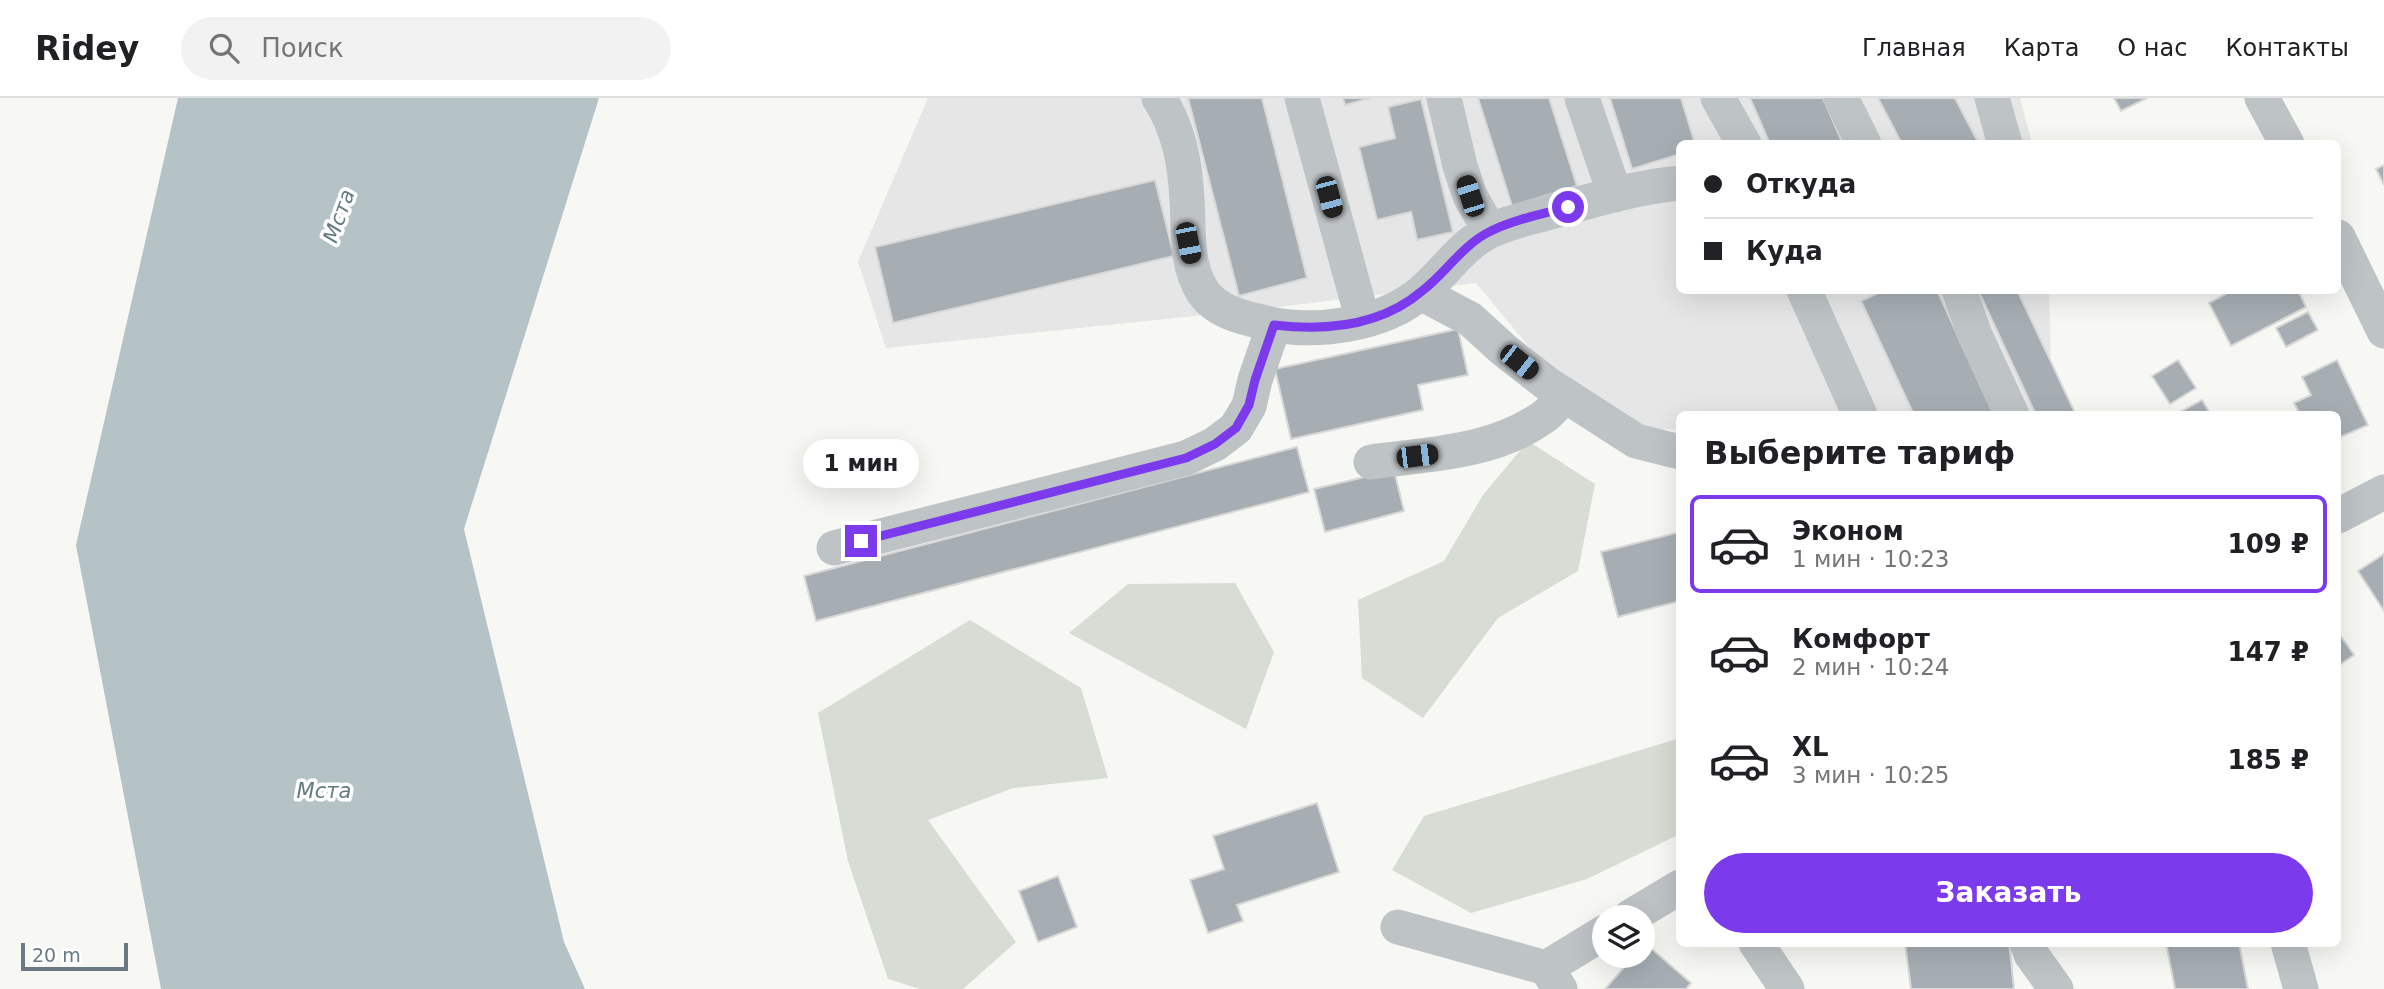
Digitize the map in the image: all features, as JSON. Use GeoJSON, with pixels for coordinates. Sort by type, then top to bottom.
{"type":"FeatureCollection","features":[{"type":"Feature","properties":{"kind":"street"},"geometry":{"type":"LineString","coordinates":[[1159,98],[1177,132],[1184,165],[1188,243],[1193,270],[1200,288],[1209,300],[1220,308],[1240,317],[1274,325],[1322,328],[1363,321],[1421,293],[1473,242],[1490,231],[1527,218],[1654,185],[1676,183]]}},
{"type":"Feature","properties":{"kind":"street"},"geometry":{"type":"LineString","coordinates":[[1302,98],[1363,321]]}},
{"type":"Feature","properties":{"kind":"street"},"geometry":{"type":"LineString","coordinates":[[1444,98],[1470,196],[1490,231]]}},
{"type":"Feature","properties":{"kind":"street"},"geometry":{"type":"LineString","coordinates":[[1582,98],[1615,195]]}},
{"type":"Feature","properties":{"kind":"street"},"geometry":{"type":"LineString","coordinates":[[1718,98],[1742,140]]}},
{"type":"Feature","properties":{"kind":"street"},"geometry":{"type":"LineString","coordinates":[[1841,98],[1862,140]]}},
{"type":"Feature","properties":{"kind":"street"},"geometry":{"type":"LineString","coordinates":[[1992,98],[2003,140]]}},
{"type":"Feature","properties":{"kind":"street"},"geometry":{"type":"LineString","coordinates":[[2262,98],[2285,140]]}},
{"type":"Feature","properties":{"kind":"street"},"geometry":{"type":"LineString","coordinates":[[2341,243],[2384,331]]}},
{"type":"Feature","properties":{"kind":"street"},"geometry":{"type":"LineString","coordinates":[[1421,293],[1470,319],[1504,350],[1565,396],[1636,441],[1676,451]]}},
{"type":"Feature","properties":{"kind":"street"},"geometry":{"type":"LineString","coordinates":[[1810,294],[1858,411]]}},
{"type":"Feature","properties":{"kind":"street"},"geometry":{"type":"LineString","coordinates":[[1960,294],[1975,335],[2010,411]]}},
{"type":"Feature","properties":{"kind":"street"},"geometry":{"type":"LineString","coordinates":[[834,548],[1186,458],[1215,444],[1236,428],[1249,405],[1274,325]]}},
{"type":"Feature","properties":{"kind":"street"},"geometry":{"type":"LineString","coordinates":[[1371,462],[1463,450],[1500,441],[1544,417],[1565,396]]}},
{"type":"Feature","properties":{"kind":"street"},"geometry":{"type":"LineString","coordinates":[[2341,514],[2384,492]]}},
{"type":"Feature","properties":{"kind":"street"},"geometry":{"type":"LineString","coordinates":[[1650,905],[1676,889]]}},
{"type":"Feature","properties":{"kind":"street"},"geometry":{"type":"LineString","coordinates":[[1398,927],[1553,978],[1592,944]]}},
{"type":"Feature","properties":{"kind":"street"},"geometry":{"type":"LineString","coordinates":[[1759,947],[1787,989]]}},
{"type":"Feature","properties":{"kind":"street"},"geometry":{"type":"LineString","coordinates":[[2028,947],[2056,989]]}},
{"type":"Feature","properties":{"kind":"street"},"geometry":{"type":"LineString","coordinates":[[2289,947],[2301,989]]}},
{"type":"Feature","properties":{"kind":"shaded area"},"geometry":{"type":"Polygon","coordinates":[[[928,98],[2020,98],[2031,140],[1676,140],[1676,294],[2049,294],[2052,411],[1676,411],[1676,430],[1595,426],[1476,283],[1262,309],[886,348],[858,262],[928,98]]]}},
{"type":"Feature","properties":{"kind":"shaded area"},"geometry":{"type":"Polygon","coordinates":[[[1528,441],[1595,484],[1578,571],[1498,618],[1423,718],[1362,678],[1358,600],[1444,561],[1483,495],[1528,441]]]}},
{"type":"Feature","properties":{"kind":"shaded area"},"geometry":{"type":"Polygon","coordinates":[[[1235,583],[1274,652],[1246,729],[1069,633],[1128,584],[1235,583]]]}},
{"type":"Feature","properties":{"kind":"shaded area"},"geometry":{"type":"Polygon","coordinates":[[[970,620],[1081,688],[1108,778],[1013,788],[928,820],[1016,942],[963,989],[920,989],[888,979],[848,861],[818,713],[970,620]]]}},
{"type":"Feature","properties":{"kind":"shaded area"},"geometry":{"type":"Polygon","coordinates":[[[1676,739],[1676,836],[1587,879],[1471,913],[1392,870],[1424,816],[1676,739]]]}},
{"type":"Feature","properties":{"kind":"water","name":"Мста"},"geometry":{"type":"Polygon","coordinates":[[[178,98],[599,98],[464,529],[564,942],[585,989],[161,989],[76,545],[178,98]]]}},
{"type":"Feature","properties":{"kind":"building"},"geometry":{"type":"Polygon","coordinates":[[[1188,98],[1262,98],[1307,278],[1239,296],[1188,98]]]}},
{"type":"Feature","properties":{"kind":"building"},"geometry":{"type":"Polygon","coordinates":[[[1343,98],[1371,98],[1345,105],[1343,98]]]}},
{"type":"Feature","properties":{"kind":"building"},"geometry":{"type":"Polygon","coordinates":[[[1478,98],[1549,98],[1577,186],[1512,206],[1478,98]]]}},
{"type":"Feature","properties":{"kind":"building"},"geometry":{"type":"Polygon","coordinates":[[[1610,98],[1681,98],[1694,140],[1676,140],[1676,155],[1632,169],[1610,98]]]}},
{"type":"Feature","properties":{"kind":"building"},"geometry":{"type":"Polygon","coordinates":[[[1750,98],[1823,98],[1841,140],[1768,140],[1750,98]]]}},
{"type":"Feature","properties":{"kind":"building"},"geometry":{"type":"Polygon","coordinates":[[[1878,98],[1955,98],[1977,140],[1900,140],[1878,98]]]}},
{"type":"Feature","properties":{"kind":"building"},"geometry":{"type":"Polygon","coordinates":[[[2114,98],[2147,98],[2121,111],[2114,98]]]}},
{"type":"Feature","properties":{"kind":"building"},"geometry":{"type":"Polygon","coordinates":[[[1421,99],[1453,232],[1417,240],[1411,212],[1377,220],[1359,147],[1395,138],[1388,107],[1421,99]]]}},
{"type":"Feature","properties":{"kind":"building"},"geometry":{"type":"Polygon","coordinates":[[[2384,165],[2384,185],[2376,169],[2384,165]]]}},
{"type":"Feature","properties":{"kind":"building"},"geometry":{"type":"Polygon","coordinates":[[[1155,180],[1174,256],[893,323],[875,247],[1155,180]]]}},
{"type":"Feature","properties":{"kind":"building"},"geometry":{"type":"Polygon","coordinates":[[[1876,294],[1939,294],[1992,411],[1912,411],[1861,301],[1876,294]]]}},
{"type":"Feature","properties":{"kind":"building"},"geometry":{"type":"Polygon","coordinates":[[[1980,294],[2019,294],[2074,411],[2034,411],[1980,294]]]}},
{"type":"Feature","properties":{"kind":"building"},"geometry":{"type":"Polygon","coordinates":[[[2226,294],[2300,294],[2306,307],[2231,346],[2209,303],[2226,294]]]}},
{"type":"Feature","properties":{"kind":"building"},"geometry":{"type":"Polygon","coordinates":[[[2308,312],[2318,330],[2286,347],[2276,328],[2308,312]]]}},
{"type":"Feature","properties":{"kind":"building"},"geometry":{"type":"Polygon","coordinates":[[[1458,329],[1468,375],[1418,385],[1423,410],[1291,439],[1275,369],[1458,329]]]}},
{"type":"Feature","properties":{"kind":"building"},"geometry":{"type":"Polygon","coordinates":[[[2178,360],[2196,388],[2170,404],[2152,376],[2178,360]]]}},
{"type":"Feature","properties":{"kind":"building"},"geometry":{"type":"Polygon","coordinates":[[[2337,360],[2368,425],[2341,437],[2341,411],[2298,411],[2294,403],[2311,395],[2302,377],[2337,360]]]}},
{"type":"Feature","properties":{"kind":"building"},"geometry":{"type":"Polygon","coordinates":[[[2202,400],[2209,411],[2182,411],[2202,400]]]}},
{"type":"Feature","properties":{"kind":"building"},"geometry":{"type":"Polygon","coordinates":[[[1297,447],[1309,492],[816,621],[804,576],[1297,447]]]}},
{"type":"Feature","properties":{"kind":"building"},"geometry":{"type":"Polygon","coordinates":[[[1394,470],[1404,511],[1325,532],[1314,489],[1394,470]]]}},
{"type":"Feature","properties":{"kind":"building"},"geometry":{"type":"Polygon","coordinates":[[[1676,533],[1676,602],[1618,617],[1601,552],[1676,533]]]}},
{"type":"Feature","properties":{"kind":"building"},"geometry":{"type":"Polygon","coordinates":[[[2384,554],[2384,611],[2358,571],[2384,554]]]}},
{"type":"Feature","properties":{"kind":"building"},"geometry":{"type":"Polygon","coordinates":[[[2341,636],[2354,655],[2341,664],[2341,636]]]}},
{"type":"Feature","properties":{"kind":"building"},"geometry":{"type":"Polygon","coordinates":[[[1317,803],[1339,872],[1237,905],[1243,921],[1208,933],[1190,880],[1224,869],[1213,836],[1317,803]]]}},
{"type":"Feature","properties":{"kind":"building"},"geometry":{"type":"Polygon","coordinates":[[[1058,876],[1077,927],[1038,942],[1019,891],[1058,876]]]}},
{"type":"Feature","properties":{"kind":"building"},"geometry":{"type":"Polygon","coordinates":[[[1906,947],[2009,947],[2014,989],[1911,989],[1906,947]]]}},
{"type":"Feature","properties":{"kind":"building"},"geometry":{"type":"Polygon","coordinates":[[[2167,947],[2240,947],[2248,989],[2175,989],[2167,947]]]}},
{"type":"Feature","properties":{"kind":"building"},"geometry":{"type":"Polygon","coordinates":[[[1655,952],[1691,983],[1686,989],[1605,989],[1623,968],[1655,968],[1655,952]]]}},
{"type":"Feature","properties":{"kind":"route"},"geometry":{"type":"LineString","coordinates":[[861,541],[1186,458],[1215,444],[1236,428],[1249,405],[1274,325],[1322,328],[1352,324],[1390,310],[1421,293],[1473,242],[1490,231],[1568,207]]}}]}
